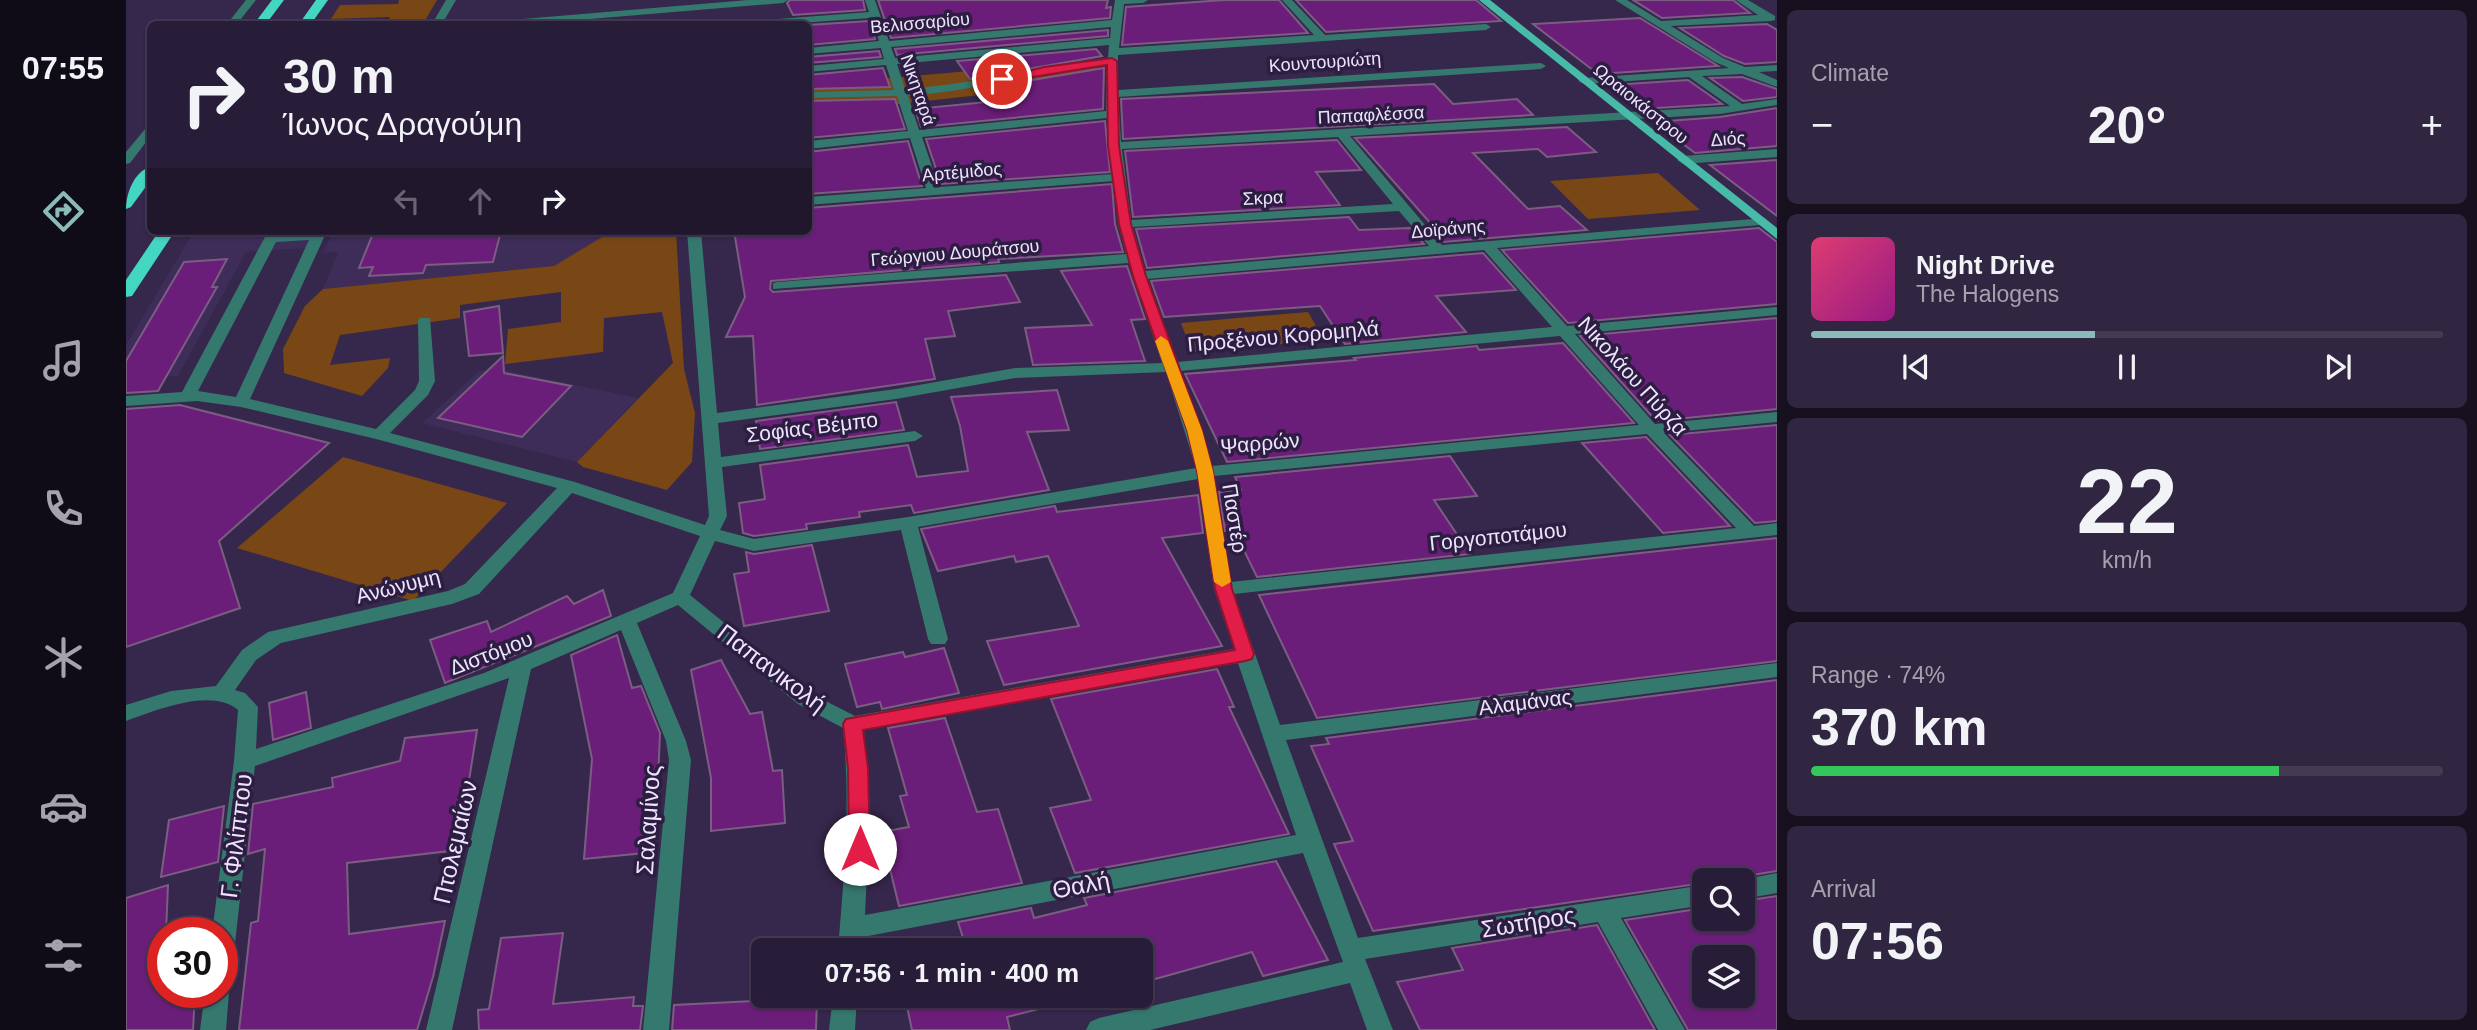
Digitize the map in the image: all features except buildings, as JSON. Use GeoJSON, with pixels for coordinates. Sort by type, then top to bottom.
{"type":"FeatureCollection","features":[{"type":"Feature","properties":{"kind":"highway"},"geometry":{"type":"LineString","coordinates":[[262,21],[278,0]]}},
{"type":"Feature","properties":{"kind":"highway"},"geometry":{"type":"LineString","coordinates":[[307,21],[322,0]]}},
{"type":"Feature","properties":{"kind":"highway"},"geometry":{"type":"LineString","coordinates":[[126,204],[147,175]]}},
{"type":"Feature","properties":{"kind":"highway"},"geometry":{"type":"LineString","coordinates":[[126,292],[164,235]]}},
{"type":"Feature","properties":{"kind":"main road","name":"Ωραιοκάστρου"},"geometry":{"type":"LineString","coordinates":[[1484,0],[1777,235]]}},
{"type":"Feature","properties":{"kind":"street"},"geometry":{"type":"LineString","coordinates":[[234,21],[251,0]]}},
{"type":"Feature","properties":{"kind":"street"},"geometry":{"type":"LineString","coordinates":[[438,21],[452,0]]}},
{"type":"Feature","properties":{"kind":"street"},"geometry":{"type":"LineString","coordinates":[[535,21],[783,0]]}},
{"type":"Feature","properties":{"kind":"street","name":"Νικηταρά"},"geometry":{"type":"LineString","coordinates":[[870,0],[934,191]]}},
{"type":"Feature","properties":{"kind":"street"},"geometry":{"type":"LineString","coordinates":[[1120,1],[1143,0]]}},
{"type":"Feature","properties":{"kind":"street"},"geometry":{"type":"LineString","coordinates":[[1287,0],[1322,38]]}},
{"type":"Feature","properties":{"kind":"street"},"geometry":{"type":"LineString","coordinates":[[1620,0],[1719,60],[1777,84]]}},
{"type":"Feature","properties":{"kind":"street"},"geometry":{"type":"LineString","coordinates":[[1741,0],[1773,19]]}},
{"type":"Feature","properties":{"kind":"street","name":"Παστέρ"},"geometry":{"type":"LineString","coordinates":[[1120,1],[1111,94],[1114,146],[1125,224],[1139,276],[1195,430],[1205,471],[1223,589],[1310,842],[1380,1030]]}},
{"type":"Feature","properties":{"kind":"street"},"geometry":{"type":"LineString","coordinates":[[792,21],[873,15]]}},
{"type":"Feature","properties":{"kind":"street"},"geometry":{"type":"LineString","coordinates":[[1659,24],[1773,19]]}},
{"type":"Feature","properties":{"kind":"street","name":"Κουντουριώτη"},"geometry":{"type":"LineString","coordinates":[[812,95],[900,93],[960,88],[1044,70],[1115,44],[1322,38],[1486,27]]}},
{"type":"Feature","properties":{"kind":"street","name":"Βελισσαρίου"},"geometry":{"type":"LineString","coordinates":[[812,51],[884,44],[1115,44]]}},
{"type":"Feature","properties":{"kind":"street"},"geometry":{"type":"LineString","coordinates":[[812,69],[889,60],[1115,44]]}},
{"type":"Feature","properties":{"kind":"street","name":"Κουντουριώτη"},"geometry":{"type":"LineString","coordinates":[[1111,94],[1541,66]]}},
{"type":"Feature","properties":{"kind":"street"},"geometry":{"type":"LineString","coordinates":[[1584,81],[1777,68]]}},
{"type":"Feature","properties":{"kind":"street"},"geometry":{"type":"LineString","coordinates":[[1692,74],[1741,108]]}},
{"type":"Feature","properties":{"kind":"street","name":"Παπαφλέσσα"},"geometry":{"type":"LineString","coordinates":[[1114,146],[1629,117],[1741,108],[1777,102]]}},
{"type":"Feature","properties":{"kind":"street"},"geometry":{"type":"LineString","coordinates":[[812,145],[1112,114]]}},
{"type":"Feature","properties":{"kind":"street"},"geometry":{"type":"LineString","coordinates":[[126,160],[147,134]]}},
{"type":"Feature","properties":{"kind":"street"},"geometry":{"type":"LineString","coordinates":[[1342,134],[1438,249]]}},
{"type":"Feature","properties":{"kind":"street","name":"Διός"},"geometry":{"type":"LineString","coordinates":[[1682,160],[1777,153]]}},
{"type":"Feature","properties":{"kind":"street","name":"Αρτέμιδος"},"geometry":{"type":"LineString","coordinates":[[812,201],[1118,177]]}},
{"type":"Feature","properties":{"kind":"street","name":"Σκρα"},"geometry":{"type":"LineString","coordinates":[[1125,224],[1403,207]]}},
{"type":"Feature","properties":{"kind":"street","name":"Δοϊράνης"},"geometry":{"type":"LineString","coordinates":[[1139,276],[1760,221]]}},
{"type":"Feature","properties":{"kind":"street"},"geometry":{"type":"LineString","coordinates":[[188,396],[271,238],[300,235]]}},
{"type":"Feature","properties":{"kind":"street"},"geometry":{"type":"LineString","coordinates":[[241,402],[318,235]]}},
{"type":"Feature","properties":{"kind":"street"},"geometry":{"type":"LineString","coordinates":[[680,597],[718,516],[694,235]]}},
{"type":"Feature","properties":{"kind":"street","name":"Νικολάου Πύρζα"},"geometry":{"type":"LineString","coordinates":[[1487,245],[1652,430],[1750,532]]}},
{"type":"Feature","properties":{"kind":"street","name":"Γεώργιου Δουράτσου"},"geometry":{"type":"LineString","coordinates":[[778,286],[1134,258]]}},
{"type":"Feature","properties":{"kind":"street","name":"Προξένου Κορομηλά"},"geometry":{"type":"LineString","coordinates":[[711,419],[896,394],[1015,373],[1171,367],[1777,311]]}},
{"type":"Feature","properties":{"kind":"street"},"geometry":{"type":"LineString","coordinates":[[379,435],[422,392],[427,382],[425,321]]}},
{"type":"Feature","properties":{"kind":"street","name":"Ψαρρών"},"geometry":{"type":"LineString","coordinates":[[126,401],[188,396],[241,402],[379,435],[569,486],[736,542],[764,544],[908,523],[1205,471],[1777,417]]}},
{"type":"Feature","properties":{"kind":"street","name":"Σοφίας Βέμπο"},"geometry":{"type":"LineString","coordinates":[[714,463],[915,436]]}},
{"type":"Feature","properties":{"kind":"street","name":"Ανώνυμη"},"geometry":{"type":"LineString","coordinates":[[221,694],[249,655],[275,637],[425,604],[472,589],[569,486]]}},
{"type":"Feature","properties":{"kind":"street"},"geometry":{"type":"LineString","coordinates":[[908,523],[938,639]]}},
{"type":"Feature","properties":{"kind":"street","name":"Γοργοποτάμου"},"geometry":{"type":"LineString","coordinates":[[1223,589],[1777,529]]}},
{"type":"Feature","properties":{"kind":"street","name":"Διστόμου"},"geometry":{"type":"LineString","coordinates":[[245,761],[522,666],[680,597]]}},
{"type":"Feature","properties":{"kind":"street","name":"Παπανικολή"},"geometry":{"type":"LineString","coordinates":[[680,597],[805,699],[853,724]]}},
{"type":"Feature","properties":{"kind":"street","name":"Σαλαμίνος"},"geometry":{"type":"LineString","coordinates":[[627,622],[676,741],[680,760],[656,1030]]}},
{"type":"Feature","properties":{"kind":"street"},"geometry":{"type":"LineString","coordinates":[[851,938],[860,849],[858,768],[853,724],[1245,654]]}},
{"type":"Feature","properties":{"kind":"street","name":"Πτολεμαίων"},"geometry":{"type":"LineString","coordinates":[[439,1030],[522,666]]}},
{"type":"Feature","properties":{"kind":"street","name":"Αλαμάνας"},"geometry":{"type":"LineString","coordinates":[[1273,734],[1777,670]]}},
{"type":"Feature","properties":{"kind":"street"},"geometry":{"type":"LineString","coordinates":[[126,713],[181,696],[221,694]]}},
{"type":"Feature","properties":{"kind":"street","name":"Γ. Φιλίππου"},"geometry":{"type":"LineString","coordinates":[[221,694],[244,701],[248,707],[245,761],[226,917]]}},
{"type":"Feature","properties":{"kind":"street","name":"Θαλή"},"geometry":{"type":"LineString","coordinates":[[856,938],[1310,842]]}},
{"type":"Feature","properties":{"kind":"street"},"geometry":{"type":"LineString","coordinates":[[1755,887],[1777,883]]}},
{"type":"Feature","properties":{"kind":"street","name":"Σωτήρος"},"geometry":{"type":"LineString","coordinates":[[1098,1030],[1355,960],[1605,910],[1692,897]]}},
{"type":"Feature","properties":{"kind":"street"},"geometry":{"type":"LineString","coordinates":[[1605,910],[1672,1030]]}},
{"type":"Feature","properties":{"kind":"street"},"geometry":{"type":"LineString","coordinates":[[213,1030],[216,1008]]}},
{"type":"Feature","properties":{"kind":"street"},"geometry":{"type":"LineString","coordinates":[[842,1030],[844,1008]]}},
{"type":"Feature","properties":{"kind":"shaded area"},"geometry":{"type":"Polygon","coordinates":[[[399,0],[437,0],[425,21],[388,21],[390,17],[331,19],[340,5],[398,4],[399,0]]]}},
{"type":"Feature","properties":{"kind":"shaded area"},"geometry":{"type":"Polygon","coordinates":[[[1095,60],[1097,82],[812,114],[812,85],[1095,60]]]}},
{"type":"Feature","properties":{"kind":"shaded area"},"geometry":{"type":"Polygon","coordinates":[[[1658,173],[1700,210],[1588,219],[1550,181],[1658,173]]]}},
{"type":"Feature","properties":{"kind":"shaded area"},"geometry":{"type":"Polygon","coordinates":[[[192,235],[312,235],[306,248],[246,252],[178,376],[126,377],[126,345],[192,235]]]}},
{"type":"Feature","properties":{"kind":"shaded area"},"geometry":{"type":"Polygon","coordinates":[[[331,235],[605,235],[554,266],[323,289],[338,252],[323,253],[331,235]]]}},
{"type":"Feature","properties":{"kind":"shaded area"},"geometry":{"type":"Polygon","coordinates":[[[605,235],[676,235],[684,369],[695,413],[692,462],[667,490],[583,467],[577,462],[673,363],[662,312],[604,318],[603,352],[505,364],[508,329],[561,322],[561,292],[460,305],[460,318],[340,335],[330,365],[390,358],[388,368],[362,396],[284,373],[283,349],[305,306],[323,289],[554,266],[605,235]]]}},
{"type":"Feature","properties":{"kind":"shaded area"},"geometry":{"type":"Polygon","coordinates":[[[1308,312],[1324,340],[1192,352],[1181,323],[1308,312]]]}},
{"type":"Feature","properties":{"kind":"shaded area"},"geometry":{"type":"Polygon","coordinates":[[[499,369],[638,398],[577,462],[422,423],[479,371],[499,369]]]}},
{"type":"Feature","properties":{"kind":"shaded area"},"geometry":{"type":"Polygon","coordinates":[[[343,457],[507,503],[413,601],[237,548],[343,457]]]}},
{"type":"Feature","properties":{"kind":"slow traffic"},"geometry":{"type":"LineString","coordinates":[[1161,341],[1195,430],[1205,471],[1222,582]]}},
{"type":"Feature","properties":{"kind":"route"},"geometry":{"type":"LineString","coordinates":[[860,849],[858,768],[853,724],[1245,654],[1223,589],[1205,471],[1195,430],[1139,276],[1125,224],[1114,146],[1112,61],[1002,79]]}}]}
